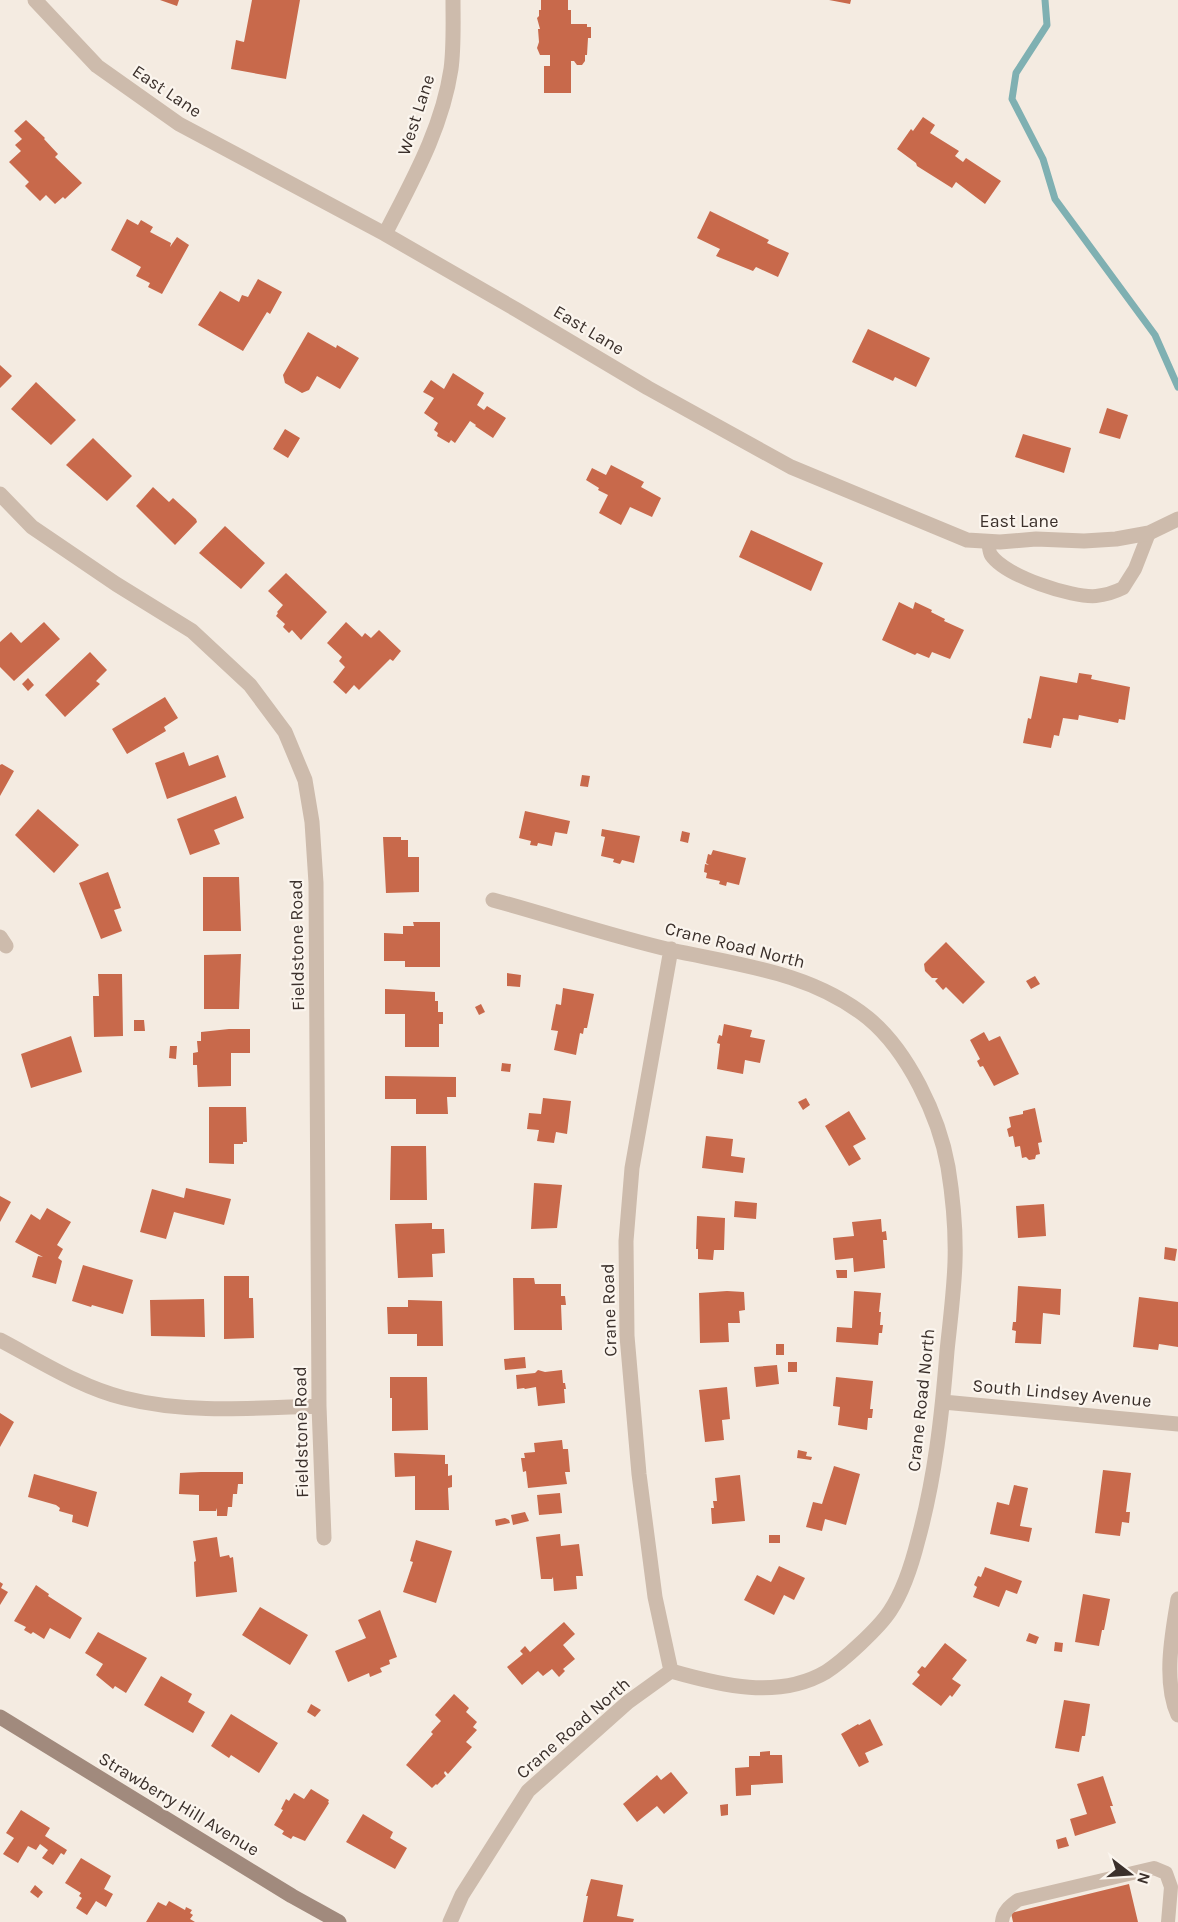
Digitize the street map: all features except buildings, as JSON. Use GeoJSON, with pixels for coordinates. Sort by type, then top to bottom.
{"type":"FeatureCollection","features":[{"type":"Feature","properties":{"kind":"main road","name":"Strawberry Hill Avenue"},"geometry":{"type":"LineString","coordinates":[[0,1717],[292,1896],[339,1922]]}},
{"type":"Feature","properties":{"kind":"street","name":"East Lane"},"geometry":{"type":"LineString","coordinates":[[35,0],[97,66],[179,124],[384,234],[648,388],[792,467],[967,540],[1116,539],[1149,533],[1178,519]]}},
{"type":"Feature","properties":{"kind":"street","name":"West Lane"},"geometry":{"type":"LineString","coordinates":[[384,234],[426,155],[443,104],[451,68],[453,0]]}},
{"type":"Feature","properties":{"kind":"street","name":"Fieldstone Road"},"geometry":{"type":"LineString","coordinates":[[0,494],[32,527],[116,584],[192,631],[250,685],[285,732],[305,780],[312,822],[316,883],[319,1406],[324,1538]]}},
{"type":"Feature","properties":{"kind":"street","name":"Crane Road North"},"geometry":{"type":"LineString","coordinates":[[450,1922],[462,1895],[528,1791],[628,1702],[671,1671],[733,1686],[754,1688],[803,1682],[826,1672],[873,1632],[891,1610],[906,1580],[932,1482],[943,1402],[955,1260],[947,1165],[935,1123],[906,1061],[887,1036],[866,1017],[837,998],[804,982],[739,963],[671,950],[493,900]]}},
{"type":"Feature","properties":{"kind":"street","name":"Crane Road"},"geometry":{"type":"LineString","coordinates":[[671,950],[633,1168],[626,1241],[627,1336],[639,1474],[655,1597],[671,1671]]}},
{"type":"Feature","properties":{"kind":"street"},"geometry":{"type":"LineString","coordinates":[[0,1340],[98,1390],[124,1398],[149,1403],[221,1410],[319,1406]]}},
{"type":"Feature","properties":{"kind":"street","name":"South Lindsey Avenue"},"geometry":{"type":"LineString","coordinates":[[943,1402],[1178,1424]]}},
{"type":"Feature","properties":{"kind":"street"},"geometry":{"type":"LineString","coordinates":[[1178,1599],[1170,1646],[1172,1702],[1178,1715]]}},
{"type":"Feature","properties":{"kind":"lane"},"geometry":{"type":"LineString","coordinates":[[988,541],[991,554],[1010,570],[1029,581],[1070,593],[1095,596],[1123,588],[1136,569],[1149,533]]}},
{"type":"Feature","properties":{"kind":"lane"},"geometry":{"type":"LineString","coordinates":[[1002,1922],[1009,1906],[1018,1900],[1154,1868],[1166,1873],[1171,1887],[1168,1922]]}},
{"type":"Feature","properties":{"kind":"waterway"},"geometry":{"type":"LineString","coordinates":[[1045,0],[1047,25],[1016,73],[1012,99],[1043,159],[1055,199],[1155,335],[1178,387]]}}]}
